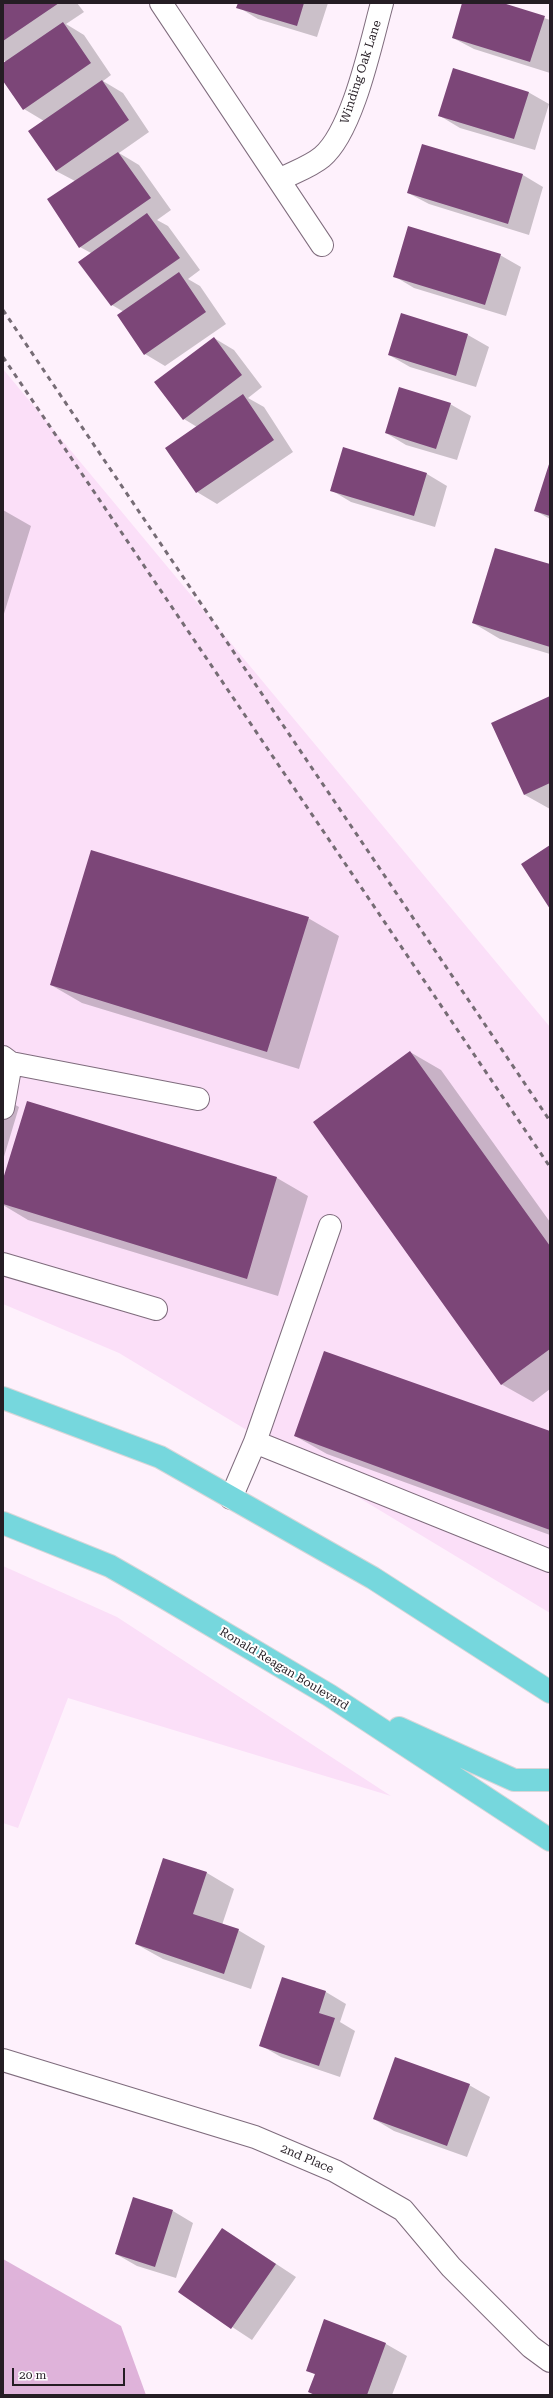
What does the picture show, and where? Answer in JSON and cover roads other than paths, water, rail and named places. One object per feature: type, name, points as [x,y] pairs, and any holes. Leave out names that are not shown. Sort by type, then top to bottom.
[{"type":"main road","points":[[3,1398],[160,1457],[373,1578],[550,1692]]},
{"type":"main road","name":"Ronald Reagan Boulevard","points":[[3,1523],[110,1566],[329,1694],[550,1840]]},
{"type":"main road","points":[[329,1694],[440,1748],[514,1780],[550,1780]]},
{"type":"street","points":[[161,3],[322,246]]},
{"type":"street","name":"Winding Oak Lane","points":[[279,180],[321,157],[335,142],[348,119],[382,3]]},
{"type":"street","points":[[3,1108],[7,1060],[198,1099]]},
{"type":"street","points":[[231,1498],[255,1442],[330,1226]]},
{"type":"street","points":[[3,1264],[156,1309]]},
{"type":"street","points":[[255,1442],[550,1561]]},
{"type":"street","name":"2nd Place","points":[[3,2060],[255,2137],[335,2171],[403,2210],[451,2267],[531,2347],[550,2361]]},
{"type":"railway","points":[[3,310],[550,1121]]},
{"type":"railway","points":[[3,357],[550,1167]]}]
